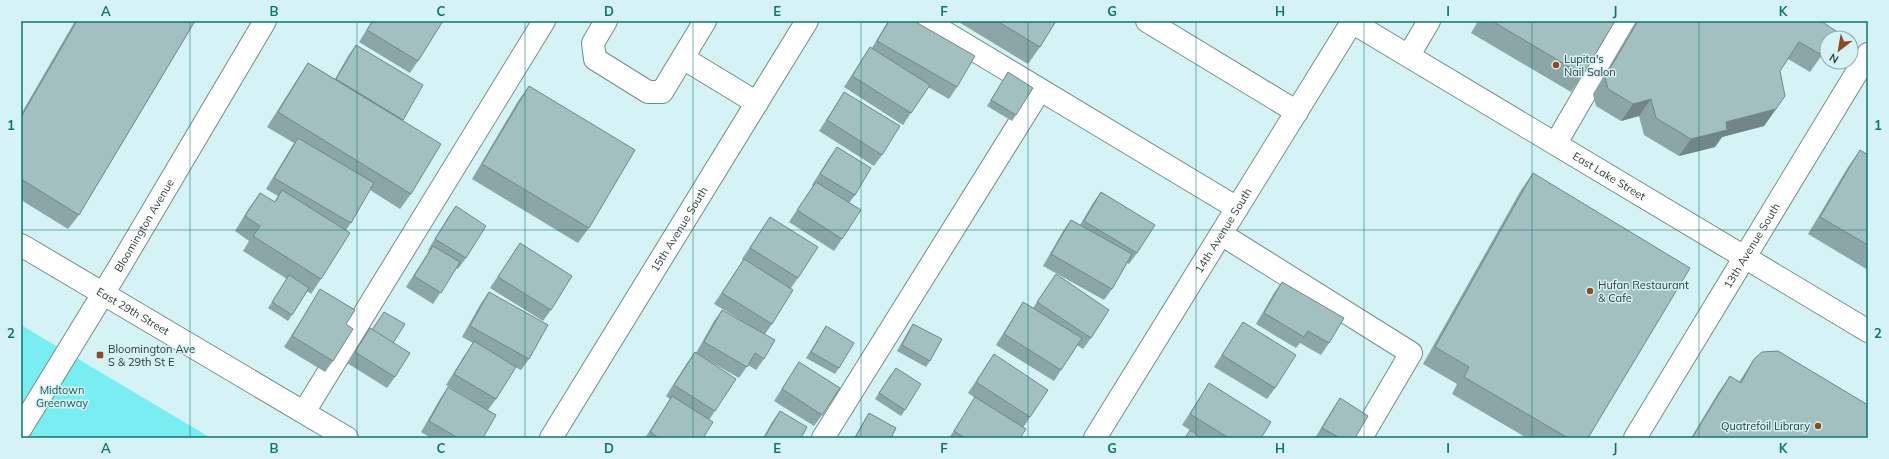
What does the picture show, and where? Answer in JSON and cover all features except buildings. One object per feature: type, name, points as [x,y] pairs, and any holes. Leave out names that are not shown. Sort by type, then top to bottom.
[{"type":"street","name":"Bloomington Avenue","points":[[21,428],[103,294],[265,21]]},
{"type":"street","points":[[304,412],[544,21]]},
{"type":"street","points":[[606,21],[593,43],[595,58],[648,92],[662,92],[704,21]]},
{"type":"street","name":"15th Avenue South","points":[[552,438],[807,21]]},
{"type":"street","points":[[926,21],[1237,208]]},
{"type":"street","points":[[1147,21],[1297,112]]},
{"type":"street","name":"14th Avenue South","points":[[1095,438],[1297,112],[1351,21]]},
{"type":"street","name":"East Lake Street","points":[[1351,21],[1868,331]]},
{"type":"street","points":[[1409,56],[1430,21]]},
{"type":"street","points":[[1556,143],[1627,21]]},
{"type":"street","points":[[683,58],[757,103]]},
{"type":"street","name":"13th Avenue South","points":[[1635,438],[1866,62]]},
{"type":"street","points":[[823,438],[1040,90]]},
{"type":"street","points":[[1221,234],[1411,353],[1361,438]]},
{"type":"street","name":"East 29th Street","points":[[21,245],[348,438]]},
{"type":"green space","name":"Midtown Greenway","points":[[21,325],[211,438],[21,438]]},
{"type":"place","name":"Lupita's Nail Salon","points":[[1556,65]]},
{"type":"place","name":"Hufan Restaurant & Cafe","points":[[1590,291]]},
{"type":"place","name":"Bloomington Ave S & 29th St E","points":[[100,355]]},
{"type":"place","name":"Quatrefoil Library","points":[[1818,426]]}]
